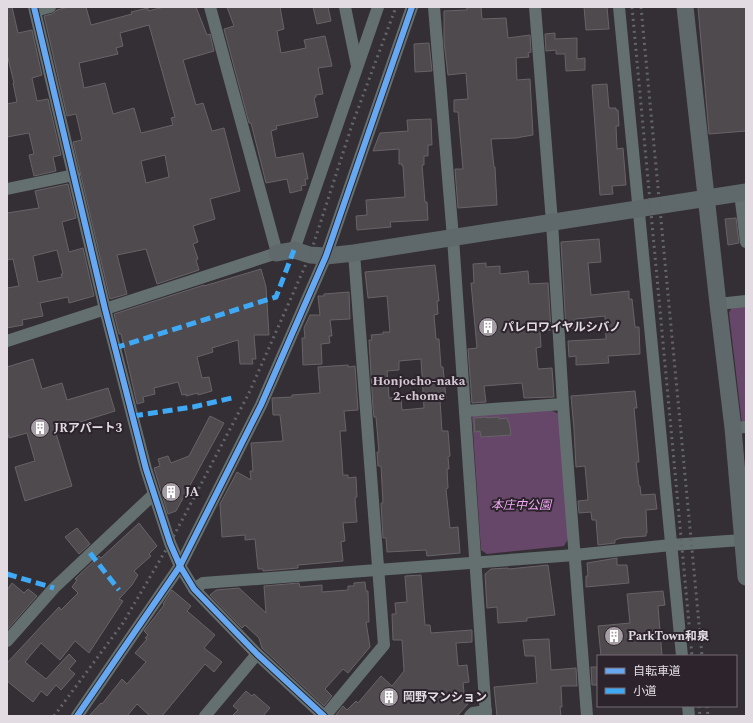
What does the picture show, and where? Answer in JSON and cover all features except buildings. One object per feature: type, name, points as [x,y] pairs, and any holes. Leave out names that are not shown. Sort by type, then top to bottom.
[{"type":"street","points":[[50,7],[35,9],[105,309],[146,469],[170,543],[180,566],[194,590],[257,654],[324,716],[384,645],[354,253]]},
{"type":"street","points":[[210,7],[277,253]]},
{"type":"street","points":[[344,7],[358,68]]},
{"type":"street","points":[[294,250],[378,7]]},
{"type":"street","points":[[77,716],[180,566],[260,405],[326,256],[412,7]]},
{"type":"street","points":[[434,7],[453,238],[486,714],[473,713],[470,716]]},
{"type":"street","points":[[535,7],[552,222],[563,404],[587,716]]},
{"type":"street","points":[[620,7],[682,655]]},
{"type":"street","points":[[686,7],[718,304],[740,428],[746,577]]},
{"type":"street","points":[[7,189],[74,175]]},
{"type":"street","points":[[7,341],[277,253],[294,250],[310,255],[326,256],[354,253],[743,192],[746,242]]},
{"type":"street","points":[[718,304],[746,301]]},
{"type":"street","points":[[465,411],[563,404]]},
{"type":"street","points":[[7,641],[54,588],[154,494]]},
{"type":"street","points":[[194,590],[202,584],[671,545],[743,531]]},
{"type":"street","points":[[205,716],[257,654]]},
{"type":"green space","points":[[746,306],[746,424],[742,424],[729,313],[732,307]]},
{"type":"green space","name":"本庄中公園","points":[[550,410],[559,414],[568,539],[564,546],[487,554],[481,550],[472,416]]},
{"type":"railway","points":[[54,716],[123,623],[170,543],[249,393],[310,255],[352,125],[396,7]]},
{"type":"railway","points":[[632,7],[692,655]]},
{"type":"railway","points":[[641,7],[702,655]]},
{"type":"railway","points":[[699,707],[700,716]]},
{"type":"railway","points":[[707,707],[708,716]]},
{"type":"marked path","points":[[115,348],[276,297],[294,250]]},
{"type":"marked path","points":[[133,416],[193,407],[232,398]]},
{"type":"marked path","points":[[90,553],[119,590]]},
{"type":"marked path","points":[[7,574],[54,588]]},
{"type":"cycle path","points":[[34,7],[105,309],[146,469],[170,543],[180,566],[194,589],[257,654],[324,716]]},
{"type":"cycle path","points":[[77,716],[180,566],[261,405],[326,256],[412,7]]},
{"type":"place","name":"パレロワイヤルシバノ","points":[[488,327]]},
{"type":"place","name":"JRアパート3","points":[[40,428]]},
{"type":"place","name":"JA","points":[[171,492]]},
{"type":"place","name":"ParkTown和泉","points":[[614,636]]},
{"type":"place","name":"岡野マンション","points":[[389,697]]},
{"type":"district","name":"Honjocho-naka 2-chome","points":[[419,388]]}]
